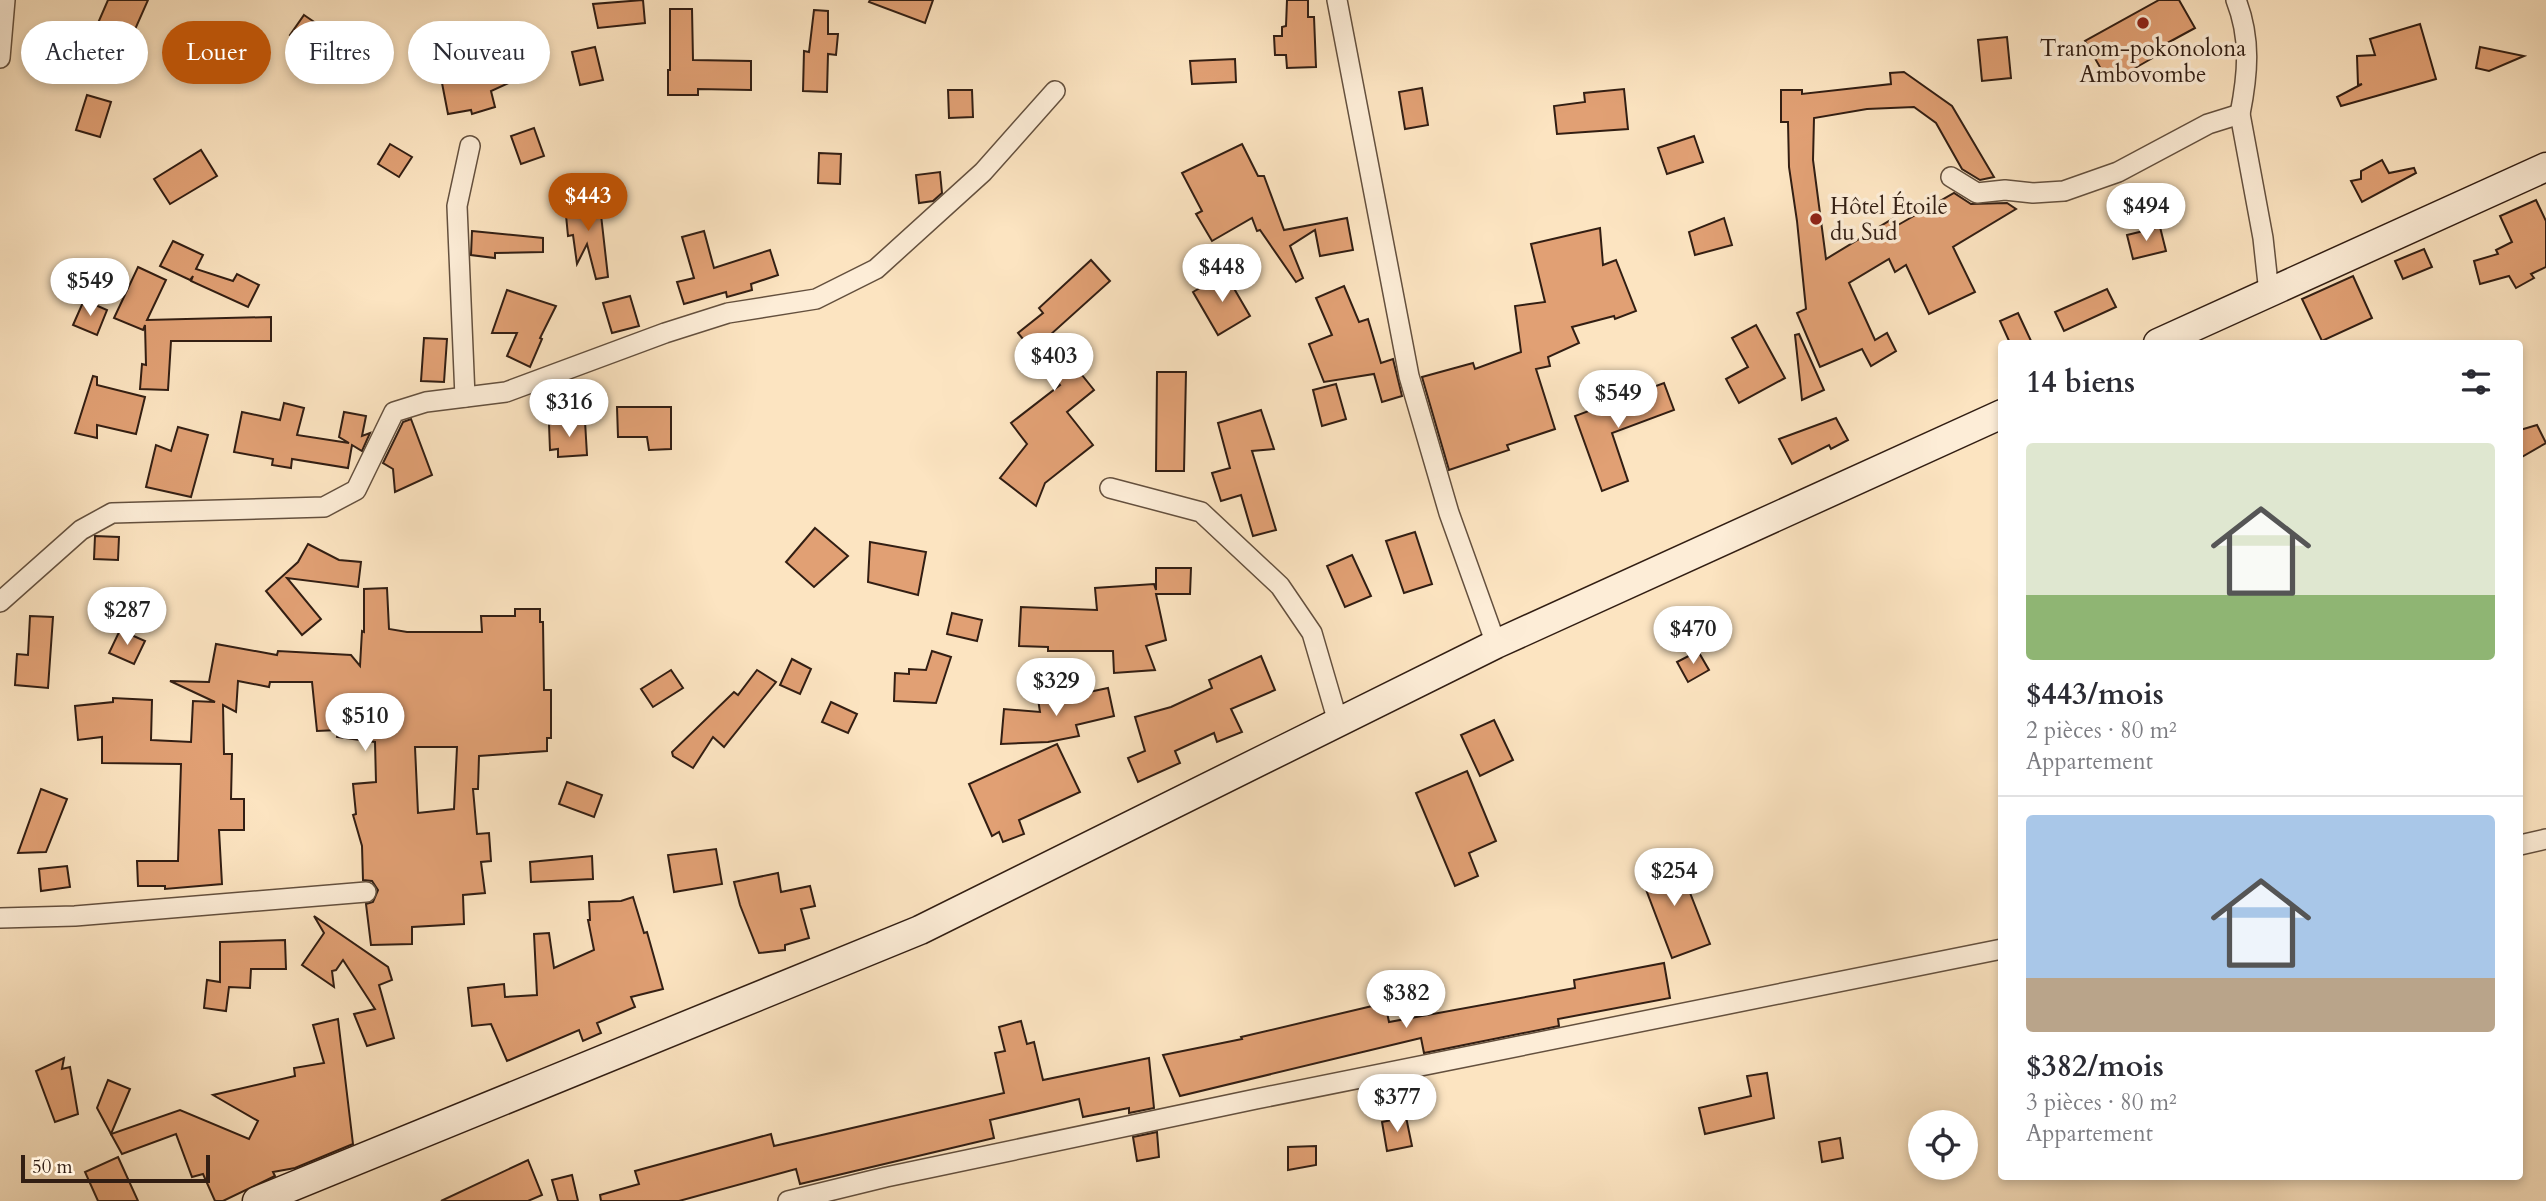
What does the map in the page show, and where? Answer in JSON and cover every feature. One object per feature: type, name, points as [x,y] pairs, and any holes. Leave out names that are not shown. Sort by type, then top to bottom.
[{"type":"main road","points":[[2165,340],[2546,167]]},
{"type":"main road","points":[[257,1201],[920,930],[1496,643],[1998,416]]},
{"type":"street","points":[[0,58],[5,0]]},
{"type":"street","points":[[1337,0],[1409,376],[1449,513],[1496,643]]},
{"type":"street","points":[[2236,0],[2242,16],[2248,51],[2240,114],[2263,238],[2269,293]]},
{"type":"street","points":[[0,602],[81,530],[112,513],[324,507],[356,490],[394,412],[426,402],[506,392],[665,333],[729,313],[816,299],[876,269],[983,172],[1055,91]]},
{"type":"street","points":[[1951,177],[1977,192],[2064,191],[2118,172],[2208,124],[2240,114]]},
{"type":"street","points":[[465,397],[457,206],[470,146]]},
{"type":"street","points":[[1110,488],[1200,512],[1280,586],[1312,633],[1338,722]]},
{"type":"street","points":[[2523,844],[2546,839]]},
{"type":"street","points":[[0,918],[75,916],[366,892]]},
{"type":"street","points":[[788,1201],[886,1177],[1242,1102],[1998,950]]},
{"type":"building","points":[[108,0],[148,0],[139,21],[99,21]]},
{"type":"building","points":[[643,0],[645,23],[598,28],[593,4]]},
{"type":"building","points":[[933,0],[925,23],[869,2]]},
{"type":"building","points":[[1287,0],[1308,0],[1308,17],[1314,17],[1316,67],[1287,68],[1286,55],[1275,55],[1274,36],[1282,36],[1282,27],[1286,26]]},
{"type":"building","points":[[2159,0],[2179,0],[2195,28],[2160,47],[2163,52],[2109,83],[2085,41]]},
{"type":"building","points":[[670,9],[692,9],[693,60],[751,61],[751,90],[698,89],[698,95],[668,95]]},
{"type":"building","points":[[814,10],[828,11],[828,34],[838,34],[836,55],[828,54],[827,92],[803,91],[804,51],[809,52]]},
{"type":"building","points":[[304,15],[313,21],[300,21]]},
{"type":"building","points":[[2420,24],[2436,79],[2341,106],[2337,97],[2362,84],[2358,85],[2357,56],[2375,55],[2370,39]]},
{"type":"building","points":[[2007,37],[2011,78],[1982,81],[1978,40]]},
{"type":"building","points":[[595,47],[603,80],[580,85],[572,52]]},
{"type":"building","points":[[2480,47],[2524,56],[2489,71],[2476,68]]},
{"type":"building","points":[[1235,59],[1236,82],[1192,84],[1190,61]]},
{"type":"building","points":[[1904,72],[1952,106],[1994,177],[1980,180],[1962,169],[1936,123],[1914,107],[1867,109],[1814,118],[1813,160],[1826,259],[1894,218],[1898,225],[1954,193],[1971,204],[2007,203],[2016,209],[1953,247],[1975,292],[1929,314],[1906,265],[1895,272],[1889,259],[1849,283],[1875,340],[1887,333],[1896,351],[1871,366],[1862,349],[1820,367],[1797,313],[1806,309],[1789,167],[1788,122],[1781,122],[1781,90],[1802,90],[1802,94],[1891,84],[1890,73]]},
{"type":"building","points":[[442,84],[507,84],[491,91],[495,107],[472,114],[471,110],[448,114]]},
{"type":"building","points":[[1422,88],[1428,125],[1405,129],[1399,92]]},
{"type":"building","points":[[1624,89],[1628,129],[1557,134],[1554,106],[1585,102],[1584,93]]},
{"type":"building","points":[[948,90],[972,90],[973,117],[949,118]]},
{"type":"building","points":[[87,95],[111,102],[100,137],[76,130]]},
{"type":"building","points":[[534,128],[544,156],[521,164],[511,136]]},
{"type":"building","points":[[1694,136],[1703,162],[1667,174],[1658,148]]},
{"type":"building","points":[[390,144],[412,157],[399,177],[378,164]]},
{"type":"building","points":[[1242,144],[1258,176],[1264,176],[1284,230],[1347,218],[1353,250],[1320,256],[1315,230],[1290,246],[1303,278],[1296,282],[1260,230],[1257,231],[1252,218],[1212,241],[1196,214],[1202,211],[1182,173]]},
{"type":"building","points":[[201,150],[217,176],[170,204],[154,179]]},
{"type":"building","points":[[819,153],[841,154],[840,184],[818,183]]},
{"type":"building","points":[[2382,160],[2389,173],[2414,168],[2416,173],[2362,202],[2351,181],[2361,179],[2361,171]]},
{"type":"building","points":[[940,172],[942,193],[933,201],[919,203],[916,175]]},
{"type":"building","points":[[599,197],[608,277],[596,279],[587,244],[577,264],[573,235],[568,236],[566,215],[571,215],[570,200]]},
{"type":"building","points":[[2536,200],[2546,221],[2546,267],[2531,274],[2534,278],[2516,288],[2509,276],[2480,284],[2474,261],[2498,254],[2496,250],[2512,242],[2500,216]]},
{"type":"building","points":[[1724,218],[1732,245],[1695,255],[1689,232]]},
{"type":"building","points":[[2160,227],[2166,251],[2133,259],[2127,235]]},
{"type":"building","points":[[1600,228],[1603,265],[1616,260],[1636,311],[1615,319],[1614,316],[1572,327],[1579,343],[1548,357],[1550,366],[1536,369],[1555,429],[1507,445],[1509,450],[1449,470],[1422,377],[1473,363],[1475,369],[1521,352],[1515,306],[1545,302],[1531,244]]},
{"type":"building","points":[[472,231],[543,238],[543,252],[495,253],[495,258],[471,255]]},
{"type":"building","points":[[704,231],[714,268],[770,250],[778,275],[751,284],[752,290],[727,297],[726,292],[684,304],[677,282],[694,278],[682,237]]},
{"type":"building","points":[[173,241],[203,255],[196,269],[233,281],[237,274],[259,285],[248,307],[191,281],[193,276],[190,280],[160,266]]},
{"type":"building","points":[[2424,249],[2432,267],[2403,279],[2395,261]]},
{"type":"building","points":[[1091,260],[1110,281],[1050,335],[1094,390],[1067,412],[1093,445],[1045,483],[1036,506],[1000,478],[1027,444],[1011,423],[1060,385],[1018,333],[1043,313],[1039,308]]},
{"type":"building","points":[[138,267],[166,280],[147,320],[271,317],[271,341],[171,341],[168,390],[140,389],[142,364],[146,365],[145,325],[143,330],[114,318]]},
{"type":"building","points":[[1225,273],[1250,316],[1218,335],[1193,292]]},
{"type":"building","points":[[2353,276],[2372,318],[2322,340],[2302,299]]},
{"type":"building","points":[[1344,286],[1359,322],[1368,319],[1381,363],[1393,359],[1402,396],[1382,402],[1374,374],[1324,382],[1309,344],[1332,335],[1316,298]]},
{"type":"building","points":[[2107,289],[2116,307],[2064,331],[2055,312]]},
{"type":"building","points":[[507,290],[556,306],[540,338],[542,339],[530,367],[507,356],[517,333],[492,333]]},
{"type":"building","points":[[630,296],[639,326],[612,333],[603,303]]},
{"type":"building","points":[[84,300],[107,310],[97,335],[73,325]]},
{"type":"building","points":[[2018,313],[2031,340],[2009,340],[2000,321]]},
{"type":"building","points":[[1756,325],[1785,378],[1739,403],[1726,379],[1748,367],[1732,338]]},
{"type":"building","points":[[1799,334],[1824,390],[1802,400],[1795,335]]},
{"type":"building","points":[[424,338],[447,339],[444,382],[421,381]]},
{"type":"building","points":[[1157,372],[1186,372],[1184,471],[1156,471]]},
{"type":"building","points":[[93,376],[97,377],[97,385],[145,397],[136,434],[97,425],[97,438],[75,433]]},
{"type":"building","points":[[1664,383],[1674,410],[1612,433],[1628,481],[1602,491],[1575,416]]},
{"type":"building","points":[[1336,384],[1346,419],[1322,426],[1313,390]]},
{"type":"building","points":[[284,403],[304,408],[297,435],[349,443],[339,437],[344,412],[366,416],[362,436],[370,433],[362,451],[352,445],[348,468],[292,459],[291,468],[272,465],[273,459],[234,452],[242,412],[280,420]]},
{"type":"building","points":[[617,407],[671,407],[671,449],[649,450],[647,437],[618,437]]},
{"type":"building","points":[[1261,410],[1274,449],[1252,451],[1276,530],[1253,536],[1241,495],[1221,501],[1212,473],[1230,468],[1218,423]]},
{"type":"building","points":[[1836,418],[1848,440],[1831,449],[1829,445],[1792,464],[1779,439]]},
{"type":"building","points":[[411,419],[432,475],[395,492],[393,469],[383,463],[403,422]]},
{"type":"building","points":[[585,421],[587,455],[558,457],[558,449],[550,450],[549,424]]},
{"type":"building","points":[[2537,425],[2546,443],[2523,456],[2523,429]]},
{"type":"building","points":[[178,427],[208,435],[191,497],[146,487],[156,445],[171,451]]},
{"type":"building","points":[[815,528],[848,556],[814,587],[786,562]]},
{"type":"building","points":[[1415,532],[1432,584],[1404,593],[1386,541]]},
{"type":"building","points":[[95,536],[119,537],[118,560],[94,559]]},
{"type":"building","points":[[870,542],[926,552],[918,595],[868,582]]},
{"type":"building","points":[[308,544],[339,560],[361,562],[358,587],[287,578],[321,619],[302,635],[266,591],[298,562]]},
{"type":"building","points":[[1352,555],[1371,596],[1345,607],[1327,566]]},
{"type":"building","points":[[1156,568],[1191,568],[1190,594],[1156,594],[1166,640],[1146,646],[1155,670],[1114,673],[1113,651],[1048,651],[1048,647],[1019,646],[1021,607],[1097,610],[1095,588],[1154,584],[1156,590]]},
{"type":"building","points":[[387,588],[389,629],[407,632],[482,632],[481,616],[515,616],[515,609],[540,609],[540,622],[543,622],[544,690],[551,690],[551,738],[547,738],[547,751],[479,756],[478,789],[473,789],[477,834],[489,833],[491,861],[481,862],[485,893],[463,895],[464,924],[412,927],[412,944],[371,945],[366,904],[373,902],[378,890],[372,881],[363,880],[362,846],[353,815],[356,814],[353,784],[376,782],[375,742],[337,737],[338,730],[317,731],[312,682],[270,682],[269,687],[238,681],[236,712],[223,705],[224,754],[232,754],[231,799],[244,799],[244,830],[219,830],[222,884],[165,889],[165,886],[138,886],[137,861],[178,861],[181,764],[102,763],[102,737],[78,740],[75,706],[113,702],[113,698],[152,700],[151,740],[191,742],[193,701],[215,702],[170,681],[209,682],[216,644],[277,655],[278,651],[351,655],[360,666],[362,631],[364,632],[364,589]],"holes":[[[415,747],[457,747],[454,809],[418,813]]]},
{"type":"building","points":[[952,613],[982,620],[977,641],[947,634]]},
{"type":"building","points":[[30,616],[53,617],[48,688],[15,685],[17,654],[28,655]]},
{"type":"building","points":[[120,630],[145,641],[134,664],[109,653]]},
{"type":"building","points":[[932,651],[951,657],[936,703],[894,701],[895,673],[909,674],[909,669],[926,670]]},
{"type":"building","points":[[1698,651],[1709,670],[1688,682],[1677,662]]},
{"type":"building","points":[[1261,656],[1275,690],[1231,709],[1242,732],[1217,742],[1214,733],[1175,751],[1180,763],[1138,782],[1128,758],[1145,751],[1135,717],[1171,707],[1212,688],[1209,680]]},
{"type":"building","points":[[792,659],[811,669],[800,694],[780,685]]},
{"type":"building","points":[[671,670],[683,688],[653,707],[641,689]]},
{"type":"building","points":[[757,670],[776,682],[724,747],[713,737],[693,768],[673,756],[672,752],[734,692],[738,695]]},
{"type":"building","points":[[1108,688],[1114,716],[1076,725],[1079,736],[1048,742],[1001,744],[1004,709],[1040,712],[1038,699]]},
{"type":"building","points":[[831,702],[857,714],[848,733],[822,722]]},
{"type":"building","points":[[1494,720],[1513,760],[1480,776],[1461,735]]},
{"type":"building","points":[[1057,744],[1080,792],[1019,820],[1024,834],[1003,842],[999,832],[992,836],[969,784]]},
{"type":"building","points":[[1467,771],[1496,841],[1469,853],[1478,876],[1455,886],[1416,793]]},
{"type":"building","points":[[567,782],[602,795],[594,817],[559,804]]},
{"type":"building","points":[[41,789],[67,799],[46,852],[18,853]]},
{"type":"building","points":[[716,849],[722,884],[674,892],[668,855]]},
{"type":"building","points":[[592,856],[593,879],[531,882],[530,862]]},
{"type":"building","points":[[1676,857],[1710,944],[1672,958],[1639,871]]},
{"type":"building","points":[[67,866],[70,887],[41,891],[39,869]]},
{"type":"building","points":[[778,873],[781,892],[810,886],[815,906],[801,909],[809,938],[785,945],[785,950],[759,953],[734,882]]},
{"type":"building","points":[[633,897],[644,933],[647,932],[663,989],[631,997],[635,1007],[597,1023],[601,1033],[583,1041],[579,1030],[507,1061],[491,1024],[472,1026],[468,988],[504,984],[505,997],[537,995],[534,934],[549,933],[554,968],[594,950],[588,920],[589,902],[621,901]]},
{"type":"building","points":[[314,916],[388,967],[392,980],[379,985],[394,1038],[367,1046],[354,1014],[375,1009],[343,960],[336,970],[332,971],[334,987],[302,965],[324,933]]},
{"type":"building","points":[[285,940],[286,969],[251,969],[250,988],[229,987],[226,1011],[204,1008],[207,980],[220,982],[220,942]]},
{"type":"building","points":[[1664,963],[1670,998],[1558,1019],[1559,1026],[1424,1053],[1421,1038],[1180,1096],[1163,1055],[1242,1039],[1241,1037],[1385,1003],[1389,1022],[1575,988],[1574,980]]},
{"type":"building","points":[[338,1019],[353,1144],[295,1168],[273,1172],[275,1176],[223,1201],[215,1201],[203,1174],[192,1177],[176,1134],[122,1154],[111,1134],[180,1110],[249,1139],[258,1121],[213,1095],[295,1076],[294,1068],[324,1063],[313,1025]]},
{"type":"building","points":[[1021,1021],[1027,1044],[1034,1042],[1043,1080],[1149,1058],[1154,1108],[1129,1113],[1129,1108],[1083,1117],[1079,1099],[990,1120],[994,1138],[800,1184],[796,1169],[679,1201],[601,1201],[600,1195],[639,1184],[635,1171],[771,1134],[774,1146],[1004,1093],[995,1053],[1005,1051],[999,1027]]},
{"type":"building","points":[[64,1058],[62,1069],[70,1067],[78,1114],[55,1122],[36,1071]]},
{"type":"building","points":[[1767,1073],[1774,1118],[1705,1134],[1699,1108],[1751,1096],[1747,1076]]},
{"type":"building","points":[[108,1080],[130,1089],[111,1134],[97,1108]]},
{"type":"building","points":[[1406,1117],[1412,1146],[1387,1151],[1382,1122]]},
{"type":"building","points":[[1157,1132],[1159,1157],[1137,1161],[1133,1137]]},
{"type":"building","points":[[1840,1138],[1843,1158],[1822,1162],[1819,1142]]},
{"type":"building","points":[[1316,1146],[1316,1165],[1288,1170],[1288,1147]]},
{"type":"building","points":[[118,1157],[138,1201],[98,1201],[85,1172]]},
{"type":"building","points":[[528,1160],[542,1195],[528,1201],[441,1201]]},
{"type":"building","points":[[572,1175],[578,1201],[558,1201],[552,1180]]},
{"type":"place","name":"Tranom-pokonolona Ambovombe","points":[[2143,23]]},
{"type":"place","name":"Hôtel Étoile du Sud","points":[[1816,219]]}]
